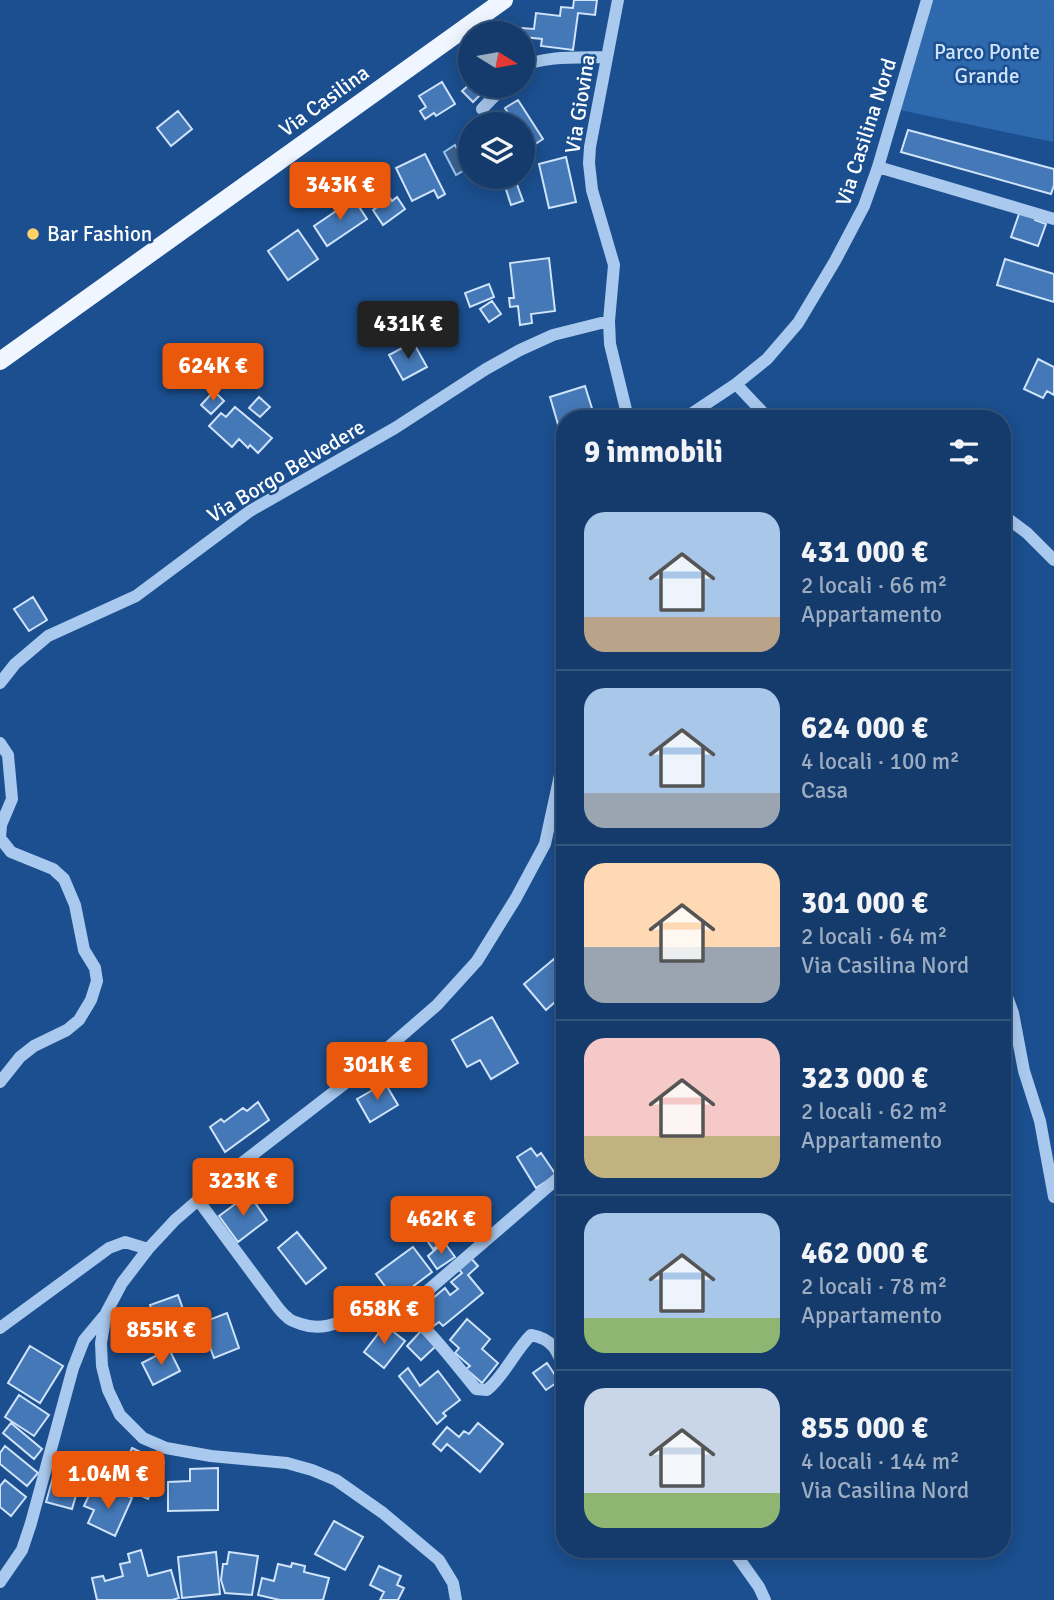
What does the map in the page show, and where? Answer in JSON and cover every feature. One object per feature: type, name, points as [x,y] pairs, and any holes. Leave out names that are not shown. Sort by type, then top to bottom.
[{"type":"main road","name":"Via Casilina","points":[[0,361],[504,0]]},
{"type":"street","name":"Via Giovina","points":[[618,0],[589,163],[592,190],[614,265],[609,321],[611,351],[626,410]]},
{"type":"street","name":"Via Casilina Nord","points":[[696,410],[736,384],[767,359],[798,323],[835,261],[864,206],[878,167],[928,0]]},
{"type":"street","points":[[536,61],[607,57]]},
{"type":"street","points":[[482,109],[493,98]]},
{"type":"street","points":[[878,167],[1054,219]]},
{"type":"street","name":"Via Borgo Belvedere","points":[[0,683],[15,664],[48,636],[136,596],[250,511],[394,428],[486,369],[553,335],[609,321]]},
{"type":"street","points":[[736,384],[760,410]]},
{"type":"street","points":[[1011,521],[1054,560]]},
{"type":"street","points":[[0,743],[8,755],[12,799],[1,825],[0,838],[11,852],[53,869],[64,879],[75,905],[84,950],[94,968],[97,981],[91,1000],[79,1020],[67,1030],[34,1046],[20,1057],[0,1082]]},
{"type":"street","points":[[0,1582],[22,1550],[72,1368],[85,1340],[106,1313],[122,1283],[175,1220],[234,1169],[361,1071],[437,1005],[477,961],[545,844],[556,793]]},
{"type":"street","points":[[1011,1008],[1024,1071],[1040,1121],[1054,1197]]},
{"type":"street","points":[[404,1311],[556,1180]]},
{"type":"street","points":[[198,1200],[288,1319],[306,1326],[319,1327],[336,1325],[374,1309],[389,1307],[404,1311],[421,1324],[476,1389],[487,1390],[496,1382],[531,1335],[551,1342],[556,1351]]},
{"type":"street","points":[[0,1328],[109,1248],[125,1242],[148,1249]]},
{"type":"street","points":[[106,1313],[101,1343],[102,1366],[108,1390],[120,1415],[144,1438],[166,1448],[211,1456],[287,1463],[336,1480],[383,1513],[439,1560],[453,1583],[456,1600]]},
{"type":"street","points":[[738,1558],[765,1600]]},
{"type":"green space","name":"Parco Ponte Grande","points":[[927,0],[1054,0],[1053,142],[895,109]]},
{"type":"shaded area","points":[[455,145],[458,150],[456,175],[444,152]]},
{"type":"building","points":[[574,0],[597,0],[595,15],[578,13],[573,50],[541,46],[542,39],[536,38],[536,13],[560,16],[561,7],[573,8]]},
{"type":"building","points":[[442,82],[455,104],[436,116],[434,113],[425,119],[420,111],[426,107],[419,96]]},
{"type":"building","points":[[518,100],[526,112],[507,112],[505,108]]},
{"type":"building","points":[[178,111],[192,129],[171,146],[157,128]]},
{"type":"building","points":[[535,127],[543,139],[535,144]]},
{"type":"building","points":[[908,130],[1054,169],[1051,194],[901,152]]},
{"type":"building","points":[[425,154],[445,194],[438,198],[434,190],[412,201],[396,168]]},
{"type":"building","points":[[566,157],[576,202],[549,208],[539,164]]},
{"type":"building","points":[[382,187],[392,201],[397,197],[405,209],[383,225],[373,210],[382,204],[374,193]]},
{"type":"building","points":[[506,189],[519,189],[523,201],[511,205]]},
{"type":"building","points":[[354,199],[367,219],[327,246],[314,226]]},
{"type":"building","points":[[1020,211],[1046,224],[1038,246],[1011,237]]},
{"type":"building","points":[[298,230],[318,259],[288,280],[268,251]]},
{"type":"building","points":[[549,258],[555,311],[531,314],[532,323],[520,325],[518,306],[510,307],[509,298],[514,298],[510,263]]},
{"type":"building","points":[[1005,259],[1054,274],[1054,302],[997,285]]},
{"type":"building","points":[[489,284],[494,297],[470,307],[465,293]]},
{"type":"building","points":[[492,301],[501,314],[489,322],[480,309]]},
{"type":"building","points":[[413,342],[427,367],[403,380],[389,355]]},
{"type":"building","points":[[1038,359],[1054,367],[1054,395],[1047,391],[1043,398],[1024,389]]},
{"type":"building","points":[[236,369],[237,383],[224,383],[224,370]]},
{"type":"building","points":[[585,386],[592,410],[556,410],[556,418],[550,397]]},
{"type":"building","points":[[214,391],[224,401],[211,414],[201,405]]},
{"type":"building","points":[[259,397],[270,407],[260,417],[249,408]]},
{"type":"building","points":[[235,407],[272,438],[258,453],[239,439],[232,447],[209,426],[221,413],[226,417]]},
{"type":"building","points":[[33,597],[47,620],[29,631],[14,609]]},
{"type":"building","points":[[554,959],[556,961],[556,1001],[546,1010],[524,984]]},
{"type":"building","points":[[492,1017],[518,1063],[491,1079],[480,1060],[467,1067],[452,1040]]},
{"type":"building","points":[[385,1083],[398,1105],[370,1122],[357,1099]]},
{"type":"building","points":[[258,1102],[269,1120],[225,1152],[210,1127],[221,1119],[224,1122],[243,1108],[247,1111]]},
{"type":"building","points":[[531,1148],[537,1156],[541,1153],[556,1175],[536,1188],[517,1157]]},
{"type":"building","points":[[249,1194],[267,1220],[238,1242],[219,1216]]},
{"type":"building","points":[[436,1222],[448,1238],[433,1249],[421,1232]]},
{"type":"building","points":[[297,1232],[326,1268],[306,1284],[278,1248]]},
{"type":"building","points":[[444,1242],[455,1257],[437,1269],[428,1256]]},
{"type":"building","points":[[413,1247],[432,1272],[395,1300],[376,1274]]},
{"type":"building","points":[[470,1257],[478,1266],[468,1275],[483,1293],[443,1326],[439,1322],[431,1328],[424,1320],[428,1318],[420,1309],[445,1288],[450,1295],[458,1289],[451,1282],[462,1273],[457,1267]]},
{"type":"building","points":[[178,1295],[183,1309],[155,1320],[150,1305]]},
{"type":"building","points":[[227,1313],[239,1348],[214,1358],[201,1323]]},
{"type":"building","points":[[467,1319],[490,1339],[482,1349],[498,1363],[482,1383],[466,1369],[470,1366],[455,1353],[459,1348],[450,1340]]},
{"type":"building","points":[[385,1325],[405,1341],[384,1368],[364,1352]]},
{"type":"building","points":[[421,1331],[436,1346],[421,1360],[407,1346]]},
{"type":"building","points":[[30,1346],[63,1366],[40,1403],[8,1383]]},
{"type":"building","points":[[169,1349],[180,1371],[153,1385],[142,1363]]},
{"type":"building","points":[[547,1363],[556,1376],[556,1383],[546,1390],[533,1373]]},
{"type":"building","points":[[408,1368],[420,1386],[438,1371],[460,1400],[443,1413],[446,1416],[437,1424],[399,1376]]},
{"type":"building","points":[[19,1395],[49,1415],[34,1436],[5,1417]]},
{"type":"building","points":[[11,1423],[42,1449],[34,1459],[3,1433]]},
{"type":"building","points":[[478,1423],[503,1444],[480,1472],[447,1444],[441,1451],[433,1444],[447,1427],[459,1437],[464,1431],[469,1434]]},
{"type":"building","points":[[5,1446],[38,1473],[27,1486],[0,1464],[0,1453]]},
{"type":"building","points":[[132,1448],[164,1463],[148,1499],[115,1484]]},
{"type":"building","points":[[60,1453],[86,1461],[72,1509],[46,1502]]},
{"type":"building","points":[[218,1468],[218,1510],[168,1511],[168,1482],[190,1481],[190,1469]]},
{"type":"building","points":[[5,1480],[26,1497],[11,1516],[0,1507],[0,1486]]},
{"type":"building","points":[[112,1489],[132,1498],[115,1536],[88,1523],[94,1510],[84,1506],[91,1491],[107,1499]]},
{"type":"building","points":[[334,1521],[363,1537],[345,1570],[315,1554]]},
{"type":"building","points":[[141,1550],[148,1576],[171,1570],[179,1598],[97,1600],[92,1578],[103,1576],[105,1581],[123,1576],[120,1564],[130,1562],[128,1554]]},
{"type":"building","points":[[216,1552],[220,1594],[182,1598],[178,1557]]},
{"type":"building","points":[[229,1552],[258,1556],[252,1595],[225,1593],[221,1580],[223,1564],[227,1564]]},
{"type":"building","points":[[292,1563],[305,1566],[304,1572],[329,1578],[323,1600],[280,1600],[258,1595],[262,1578],[274,1581],[278,1564],[291,1567]]},
{"type":"building","points":[[379,1566],[401,1576],[397,1585],[404,1588],[398,1600],[380,1600],[384,1592],[370,1585]]},
{"type":"place","name":"Bar Fashion","points":[[33,234]]}]
